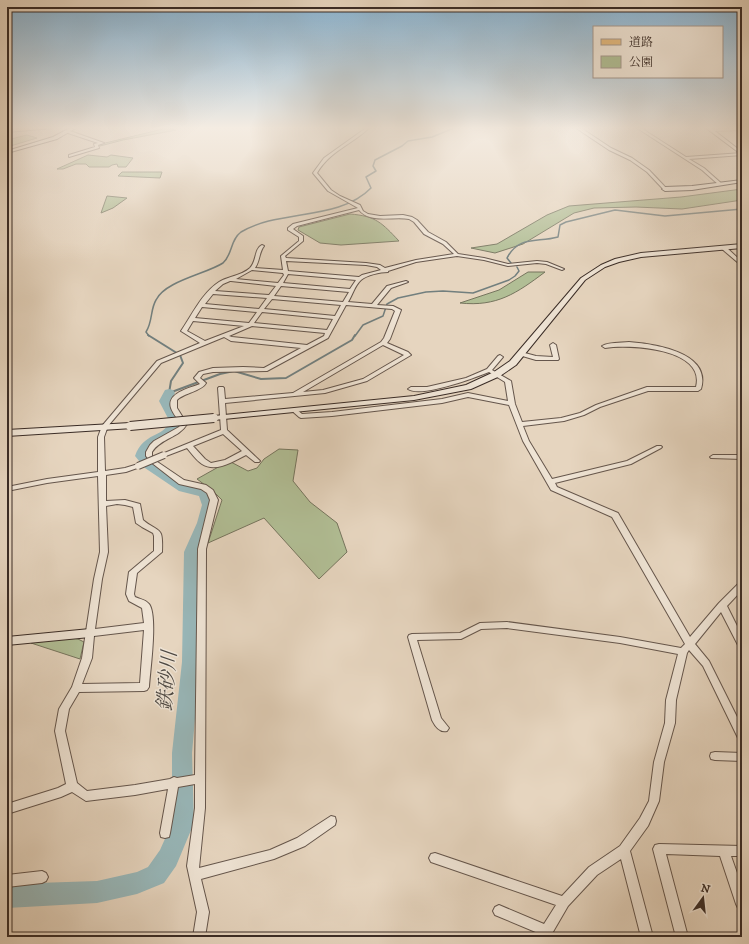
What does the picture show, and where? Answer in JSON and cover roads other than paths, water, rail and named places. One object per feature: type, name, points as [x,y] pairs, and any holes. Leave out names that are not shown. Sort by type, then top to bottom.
[{"type":"street","points":[[316,172],[328,191],[336,197],[359,206],[363,212],[381,218],[401,216],[413,218],[427,234],[443,242],[456,255]]},
{"type":"street","points":[[649,172],[665,189],[692,188],[742,182]]},
{"type":"street","points":[[706,172],[720,184]]},
{"type":"street","points":[[200,779],[86,796],[72,786],[60,731],[64,709],[76,688],[86,658],[98,579],[104,552],[101,437],[104,428],[156,366],[167,359],[250,324],[280,284],[287,272],[283,256],[302,239],[290,229],[295,226],[359,208]]},
{"type":"street","points":[[252,269],[259,258],[259,249],[262,246]]},
{"type":"street","points":[[7,433],[130,426],[437,395],[468,387],[497,374],[513,363],[583,279],[596,268],[628,257],[641,255],[742,246]]},
{"type":"street","points":[[724,248],[742,265]]},
{"type":"street","points":[[205,344],[184,331],[202,305],[221,283],[252,269],[360,279],[416,262],[456,255],[484,259],[508,265],[537,262],[547,263],[562,269]]},
{"type":"street","points":[[284,259],[358,263],[378,266],[386,271]]},
{"type":"street","points":[[199,937],[203,912],[193,866],[200,808],[202,549],[214,500],[210,492],[203,487],[182,482],[154,462],[149,456],[149,452],[157,441],[176,432],[183,426],[184,424],[173,405],[175,398],[202,385],[198,376],[201,373],[213,370],[243,368],[265,370],[326,337],[351,291],[360,279]]},
{"type":"street","points":[[229,280],[351,291]]},
{"type":"street","points":[[375,307],[389,287],[406,282]]},
{"type":"street","points":[[213,292],[393,308],[398,311],[387,339],[383,343],[295,394]]},
{"type":"street","points":[[202,305],[336,318]]},
{"type":"street","points":[[192,319],[328,332]]},
{"type":"street","points":[[224,335],[231,339],[307,348]]},
{"type":"street","points":[[223,400],[323,392],[365,380],[408,355],[383,343]]},
{"type":"street","points":[[520,424],[562,420],[582,414],[598,406],[647,389],[698,389],[700,378],[694,365],[678,353],[646,346],[612,344],[605,346]]},
{"type":"street","points":[[521,354],[536,358],[556,359],[553,345]]},
{"type":"street","points":[[411,389],[427,389],[468,379],[489,370],[500,357]]},
{"type":"street","points":[[489,370],[508,381],[512,404],[526,441],[554,488],[615,515],[686,649],[706,664],[742,737]]},
{"type":"street","points":[[221,388],[224,432],[257,461]]},
{"type":"street","points":[[294,410],[301,416],[332,414],[442,401],[468,395],[512,404]]},
{"type":"street","points":[[7,489],[47,481],[126,470],[224,432]]},
{"type":"street","points":[[189,446],[206,464],[216,466],[246,452]]},
{"type":"street","points":[[550,482],[629,462],[660,447]]},
{"type":"street","points":[[713,457],[742,457]]},
{"type":"street","points":[[76,688],[144,687],[149,610],[146,606],[132,599],[130,594],[133,572],[158,552],[159,535],[158,532],[143,524],[139,520],[137,506],[130,502],[122,501],[103,504]]},
{"type":"street","points":[[499,911],[545,934],[564,902],[593,871],[624,850],[644,822],[654,801],[659,762],[670,723],[671,700],[686,649],[722,605],[742,585]]},
{"type":"street","points":[[722,605],[742,645]]},
{"type":"street","points":[[444,728],[437,720],[412,637],[462,636],[480,626],[507,625],[686,649]]},
{"type":"street","points":[[7,641],[149,626]]},
{"type":"street","points":[[715,756],[742,757]]},
{"type":"street","points":[[165,833],[174,782]]},
{"type":"street","points":[[7,809],[61,792],[72,786]]},
{"type":"street","points":[[195,875],[270,855],[301,842],[331,821]]},
{"type":"street","points":[[682,937],[659,849],[742,851]]},
{"type":"street","points":[[624,850],[647,937]]},
{"type":"street","points":[[724,851],[742,904]]},
{"type":"street","points":[[436,858],[564,902]]},
{"type":"street","points":[[7,881],[42,877]]},
{"type":"waterway","points":[[148,335],[146,332],[150,324],[154,304],[161,293],[186,278],[223,263],[237,235],[241,232],[256,225],[273,220],[343,206],[358,198],[371,188],[366,177],[374,172]]},
{"type":"waterway","points":[[511,263],[507,258],[517,246],[529,241],[558,237],[560,225],[566,222],[615,210],[665,216],[742,209]]},
{"type":"waterway","points":[[355,336],[363,325],[383,316],[387,304],[398,298],[426,292],[443,291],[473,293],[509,280],[519,271],[517,267]]},
{"type":"waterway","points":[[148,335],[180,355],[183,363],[171,381],[169,393],[220,374],[234,371],[261,379],[286,378],[352,340],[355,335]]},
{"type":"waterway","name":"鉄砂川","points":[[7,896],[97,892],[137,883],[156,875],[168,858],[183,823],[182,753],[191,662],[192,552],[205,523],[209,505],[207,496],[204,493],[184,488],[150,465],[142,456],[144,449],[148,444],[169,431],[176,422],[165,401],[169,393]]}]
